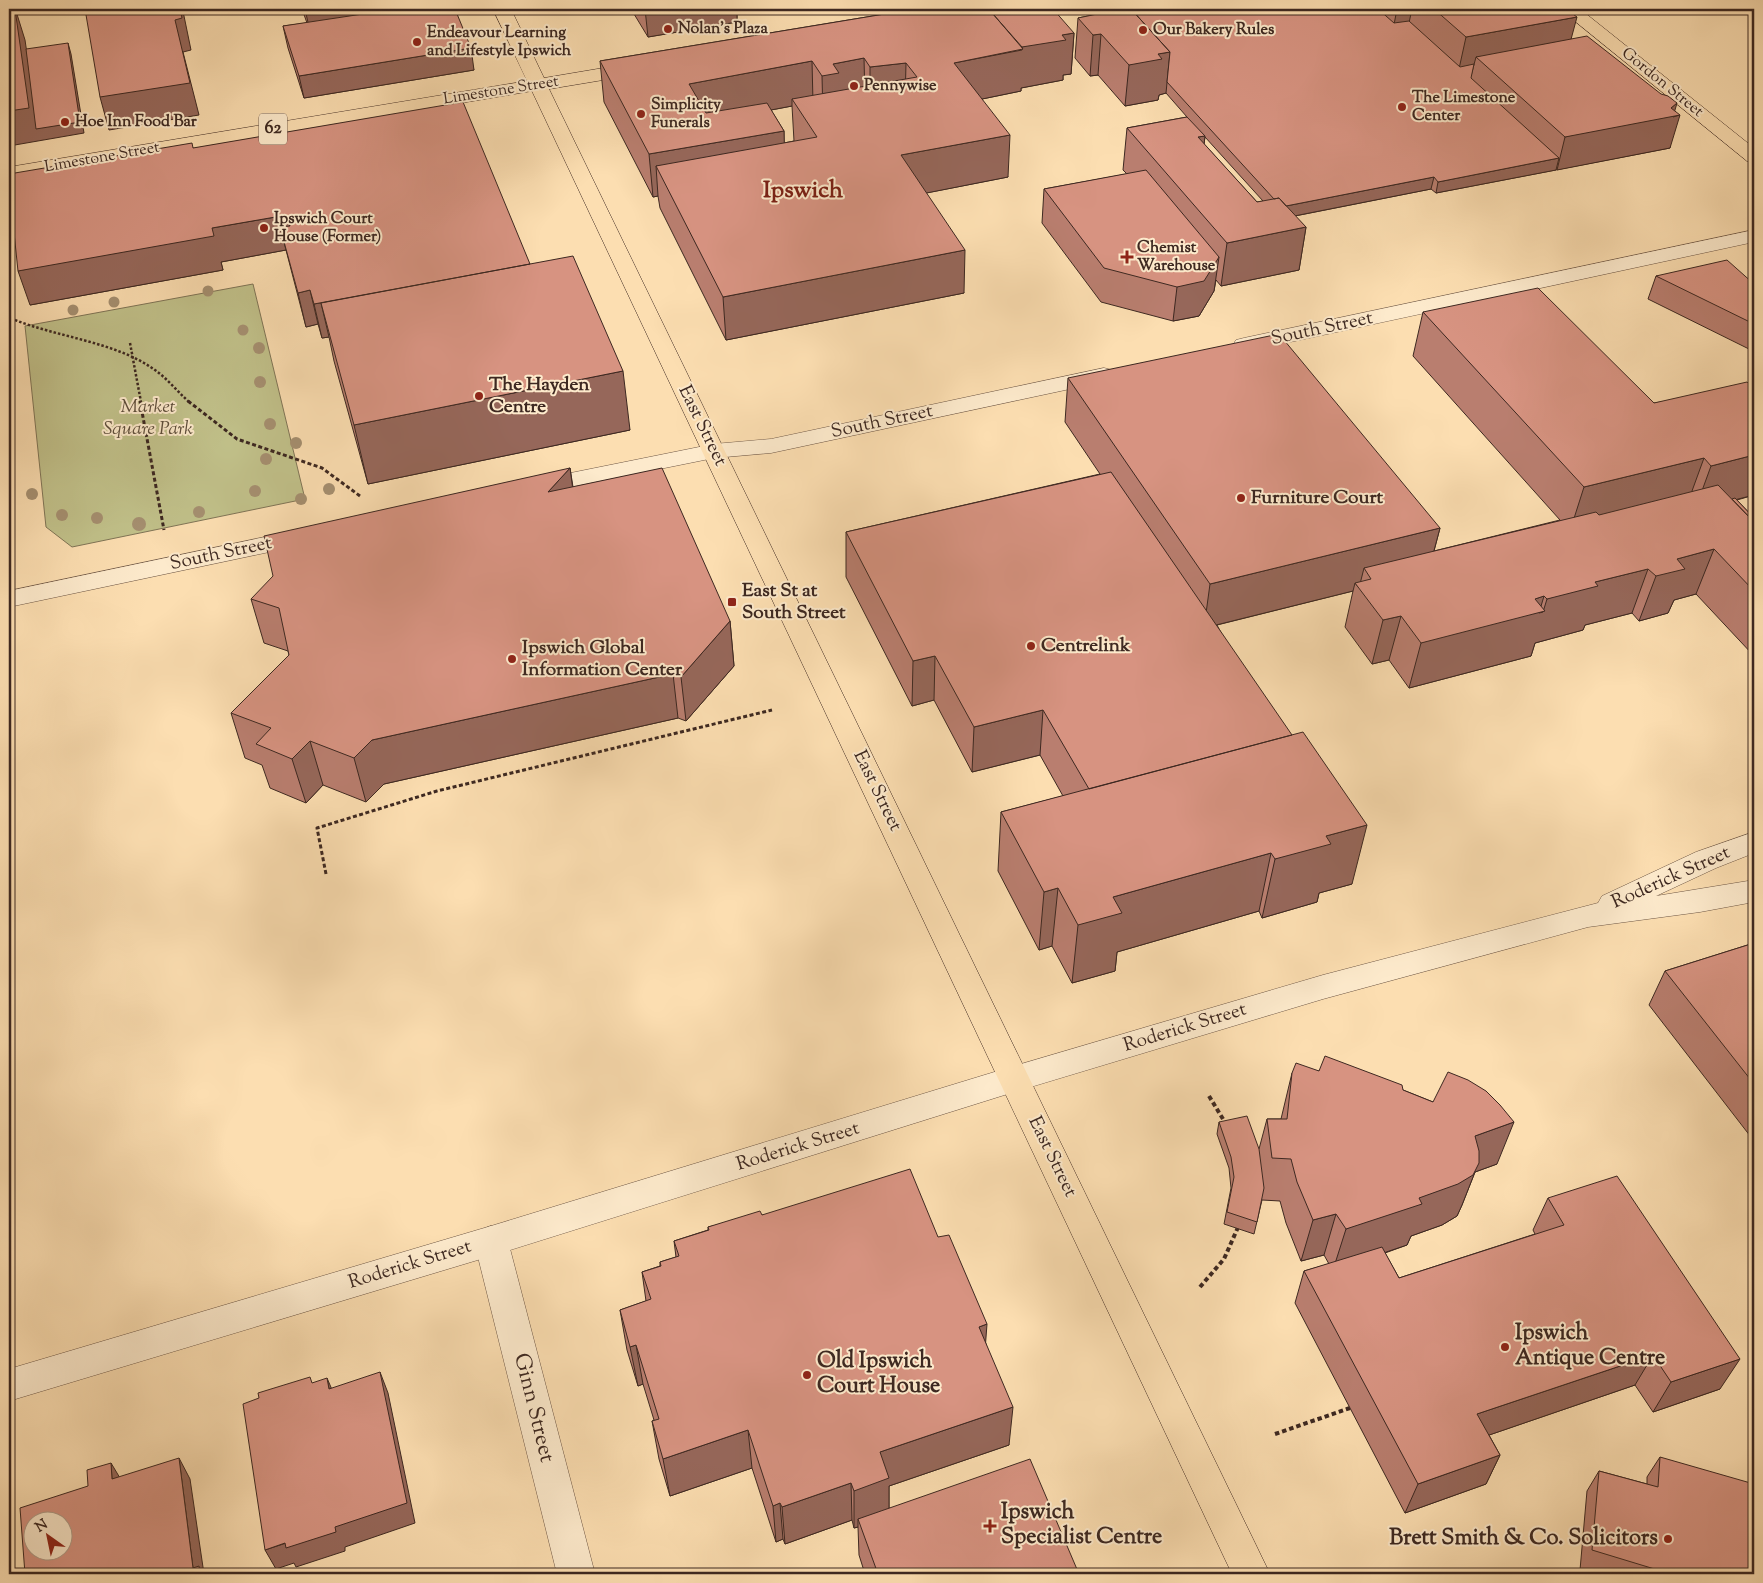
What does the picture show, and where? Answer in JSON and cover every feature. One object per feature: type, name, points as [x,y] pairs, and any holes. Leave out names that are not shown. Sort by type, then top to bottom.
[{"type":"main road","name":"East Street","points":[[502,9],[1252,1574]]},
{"type":"main road","name":"Gordon Street","points":[[1569,9],[1754,157]]},
{"type":"main road","name":"Limestone Street","points":[[9,173],[653,66]]},
{"type":"street","name":"South Street","points":[[1226,349],[1754,236]]},
{"type":"street","name":"South Street","points":[[514,492],[714,451],[771,446],[1121,371]]},
{"type":"street","name":"South Street","points":[[9,599],[330,531]]},
{"type":"street","name":"Roderick Street","points":[[1588,916],[1706,860],[1754,842]]},
{"type":"street","name":"Roderick Street","points":[[9,1384],[491,1241],[764,1158],[1014,1078],[1323,987],[1588,916],[1700,901],[1754,890]]},
{"type":"street","name":"Ginn Street","points":[[491,1241],[576,1574]]},
{"type":"path","points":[[15,320],[68,338],[105,346],[152,368],[205,416],[237,439],[322,468],[360,496]]},
{"type":"path","points":[[130,343],[166,537]]},
{"type":"path","points":[[326,874],[317,828],[437,791],[772,710]]},
{"type":"path","points":[[1209,1096],[1227,1126]]},
{"type":"path","points":[[1200,1287],[1218,1269],[1234,1241],[1241,1217]]},
{"type":"path","points":[[1275,1434],[1350,1408]]},
{"type":"green space","name":"Market Square Park","points":[[253,284],[305,499],[72,547],[46,527],[25,326]]},
{"type":"building","points":[[15,9],[29,108],[9,111],[9,10]]},
{"type":"building","points":[[85,9],[180,9],[182,18],[175,20],[190,83],[100,97]]},
{"type":"building","points":[[396,9],[455,9],[471,48],[299,76],[283,26]]},
{"type":"building","points":[[915,9],[1053,9],[1074,33],[1062,35],[1066,40],[1022,47],[993,14],[1023,49],[954,63],[1010,135],[901,155],[965,250],[723,297],[656,166],[817,137],[792,99],[917,77],[906,63],[870,67],[864,58],[833,64],[839,73],[822,76],[812,61],[689,84],[706,113],[767,103],[784,131],[649,154],[600,61]]},
{"type":"building","points":[[1098,9],[1131,9],[1170,52],[1158,54],[1162,59],[1129,65],[1101,34],[1093,35],[1078,18],[1102,13]]},
{"type":"building","name":"The Limestone Center","points":[[1131,9],[1378,9],[1394,23],[1409,21],[1460,67],[1474,64],[1471,78],[1559,158],[1438,182],[1434,177],[1286,206],[1279,198],[1274,199],[1167,82],[1170,52]]},
{"type":"building","points":[[1434,9],[1566,9],[1577,17],[1466,37]]},
{"type":"building","points":[[1587,36],[1661,94],[1668,96],[1677,103],[1671,108],[1680,115],[1565,137],[1476,57]]},
{"type":"building","points":[[68,43],[80,122],[36,129],[26,49]]},
{"type":"building","name":"Ipswich Court House (Former)","points":[[463,102],[530,264],[314,304],[310,290],[298,293],[280,227],[290,226],[287,215],[212,228],[214,236],[18,271],[9,174],[192,143],[193,148]]},
{"type":"building","points":[[1187,117],[1205,136],[1198,137],[1257,202],[1279,198],[1306,227],[1227,243],[1127,128]]},
{"type":"building","points":[[1146,170],[1219,257],[1204,281],[1177,287],[1104,268],[1044,189]]},
{"type":"building","points":[[573,256],[623,371],[354,425],[321,303]]},
{"type":"building","points":[[1727,260],[1754,284],[1754,324],[1656,276]]},
{"type":"building","points":[[1538,288],[1654,403],[1747,382],[1754,388],[1754,455],[1711,466],[1704,458],[1584,487],[1423,312]]},
{"type":"building","name":"Furniture Court","points":[[1279,334],[1440,528],[1210,584],[1068,378]]},
{"type":"building","name":"Ipswich Global Information Center","points":[[570,468],[548,492],[662,468],[730,621],[681,677],[673,674],[372,740],[354,758],[310,741],[292,759],[256,744],[271,728],[231,713],[289,655],[279,608],[251,599],[273,576],[264,536]]},
{"type":"building","points":[[1111,472],[1292,735],[1089,789],[1043,710],[974,727],[935,656],[913,661],[846,532]]},
{"type":"building","points":[[1718,485],[1754,522],[1754,591],[1714,549],[1677,559],[1685,569],[1656,576],[1648,569],[1595,582],[1598,586],[1547,599],[1544,596],[1535,599],[1545,611],[1421,643],[1401,616],[1383,620],[1355,583],[1371,579],[1364,568],[1596,512],[1599,515]]},
{"type":"building","points":[[1735,498],[1754,518],[1754,522],[1732,499]]},
{"type":"building","points":[[1303,732],[1367,825],[1326,836],[1331,844],[1275,859],[1271,853],[1113,897],[1122,913],[1078,925],[1058,888],[1044,892],[1001,812]]},
{"type":"building","points":[[1754,943],[1754,1084],[1665,971]]},
{"type":"building","points":[[1325,1056],[1402,1085],[1403,1090],[1433,1102],[1448,1072],[1468,1080],[1486,1091],[1514,1122],[1475,1136],[1479,1151],[1479,1163],[1473,1175],[1458,1184],[1419,1198],[1422,1204],[1346,1229],[1336,1214],[1313,1220],[1297,1182],[1291,1159],[1272,1158],[1267,1119],[1287,1119],[1292,1073],[1296,1063],[1319,1071]]},
{"type":"building","points":[[1247,1116],[1259,1149],[1264,1188],[1257,1222],[1227,1212],[1234,1177],[1231,1157],[1219,1122]]},
{"type":"building","name":"Old Ipswich Court House","points":[[910,1169],[938,1237],[949,1235],[987,1324],[979,1327],[1013,1407],[880,1452],[889,1478],[854,1491],[851,1483],[782,1507],[780,1503],[773,1506],[748,1430],[663,1459],[652,1421],[659,1419],[636,1345],[630,1347],[620,1310],[651,1299],[642,1272],[661,1266],[660,1262],[679,1256],[674,1241],[709,1230],[708,1227],[760,1211],[762,1215]]},
{"type":"building","name":"Ipswich Antique Centre","points":[[1617,1176],[1740,1359],[1671,1382],[1653,1355],[1477,1414],[1500,1455],[1418,1484],[1304,1271],[1382,1247],[1399,1278],[1564,1225],[1548,1198]]},
{"type":"building","points":[[380,1372],[407,1503],[335,1527],[336,1532],[286,1548],[285,1543],[265,1550],[243,1404],[259,1398],[258,1393],[310,1377],[312,1383],[327,1378],[329,1389]]},
{"type":"building","name":"Brett Smith & Co. Solicitors","points":[[1660,1457],[1754,1484],[1754,1574],[1671,1574],[1592,1550],[1599,1471],[1658,1487]]},
{"type":"building","points":[[179,1458],[193,1568],[199,1566],[200,1574],[25,1574],[24,1560],[72,1560],[72,1510],[22,1510],[22,1534],[20,1508],[88,1486],[87,1470],[111,1463],[112,1479]]},
{"type":"building","points":[[1030,1459],[1079,1574],[878,1574],[858,1519]]},
{"type":"place","name":"Nolan's Plaza","points":[[668,29]]},
{"type":"place","name":"Our Bakery Rules","points":[[1143,30]]},
{"type":"place","name":"Endeavour Learning and Lifestyle Ipswich","points":[[417,42]]},
{"type":"place","name":"Pennywise","points":[[854,86]]},
{"type":"place","name":"The Limestone Center","points":[[1402,107]]},
{"type":"place","name":"Simplicity Funerals","points":[[641,114]]},
{"type":"place","name":"Hoe Inn Food Bar","points":[[65,122]]},
{"type":"place","name":"Ipswich Court House (Former)","points":[[264,228]]},
{"type":"place","name":"Chemist Warehouse","points":[[1127,257]]},
{"type":"place","name":"The Hayden Centre","points":[[479,396]]},
{"type":"place","name":"Furniture Court","points":[[1241,498]]},
{"type":"place","name":"East St at South Street","points":[[732,602]]},
{"type":"place","name":"Centrelink","points":[[1031,646]]},
{"type":"place","name":"Ipswich Global Information Center","points":[[512,659]]},
{"type":"place","name":"Ipswich Antique Centre","points":[[1505,1347]]},
{"type":"place","name":"Old Ipswich Court House","points":[[807,1375]]},
{"type":"place","name":"Ipswich Specialist Centre","points":[[990,1526]]},
{"type":"place","name":"Brett Smith & Co. Solicitors","points":[[1668,1539]]},
{"type":"district","name":"Ipswich","points":[[803,191]]}]
